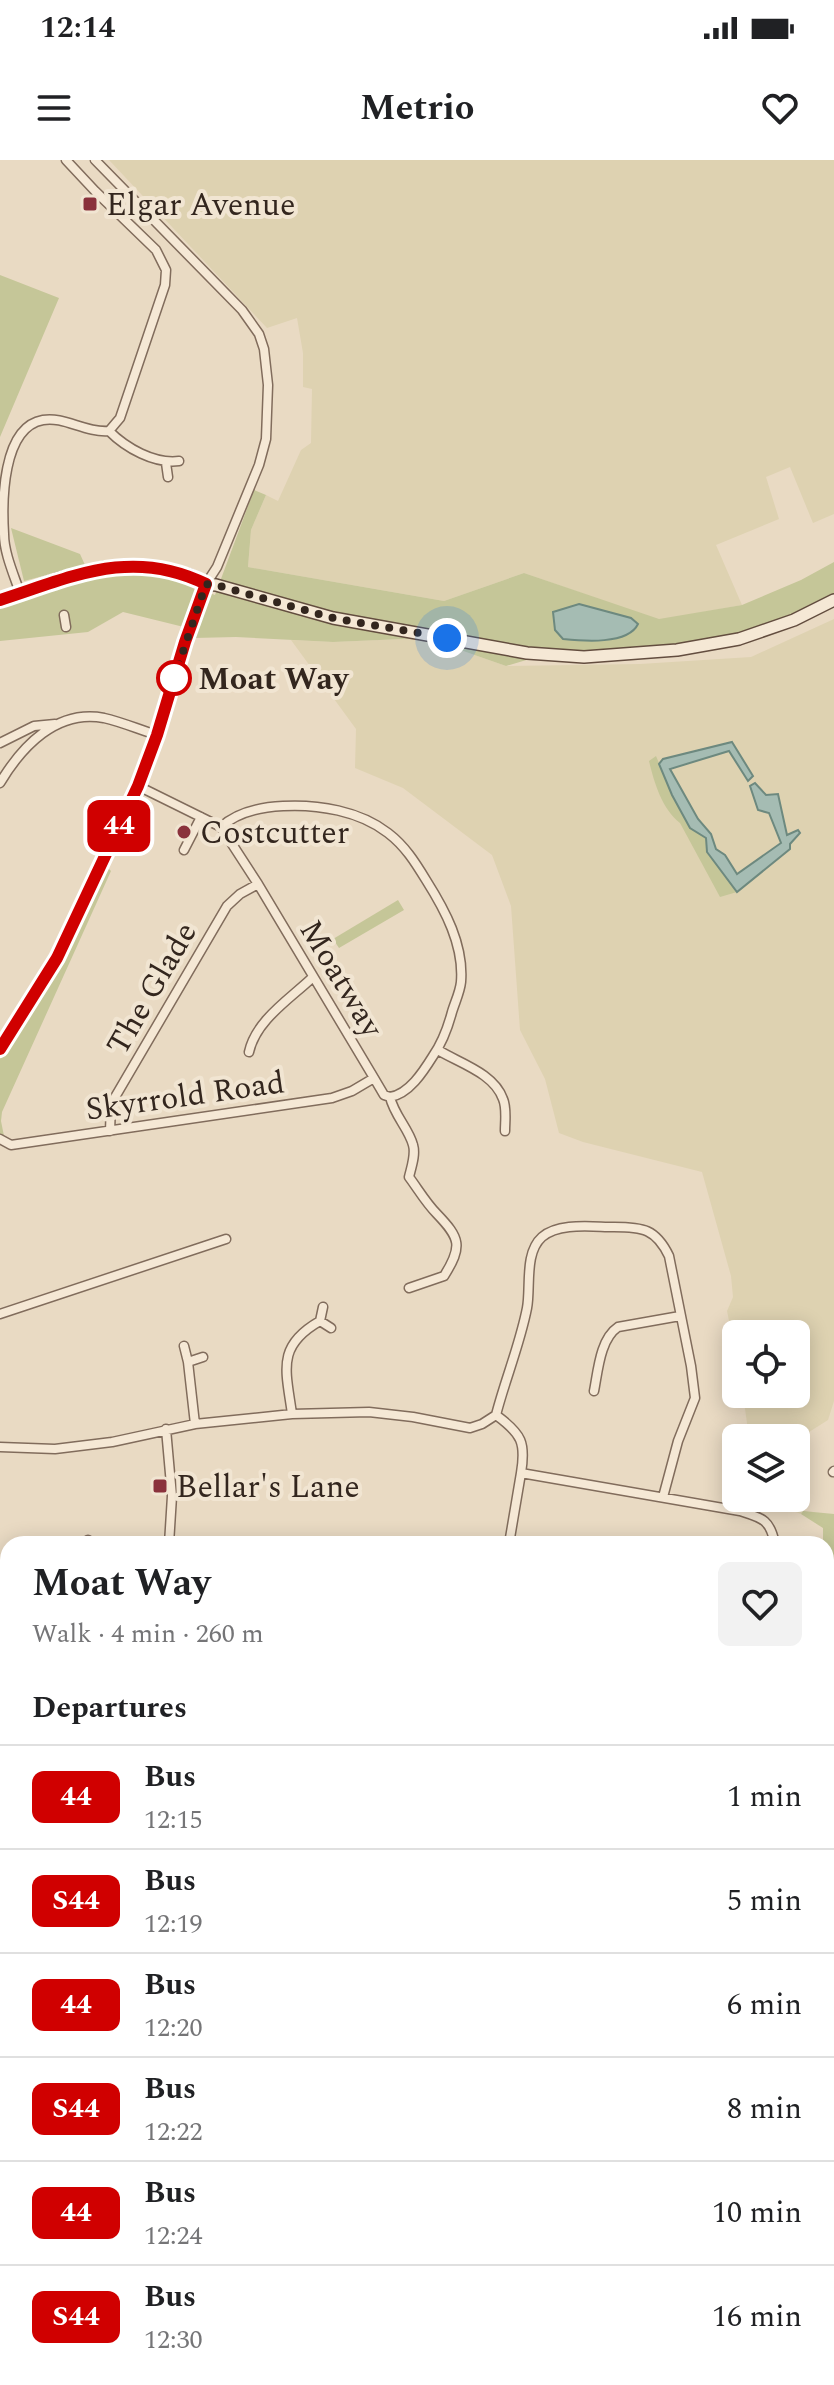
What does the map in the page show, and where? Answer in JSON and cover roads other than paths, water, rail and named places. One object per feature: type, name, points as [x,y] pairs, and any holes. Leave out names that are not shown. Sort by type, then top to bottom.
[{"type":"street","points":[[66,160],[156,250],[166,270],[162,296],[136,374],[120,418],[109,431]]},
{"type":"street","points":[[0,1049],[57,958],[138,786],[206,584],[223,553],[259,465],[266,439],[268,385],[259,334],[242,310],[95,160]]},
{"type":"street","points":[[20,593],[3,535],[2,502],[16,441],[25,428],[39,420],[55,418],[88,430],[109,431],[127,447],[166,463],[179,461]]},
{"type":"street","points":[[166,463],[168,477]]},
{"type":"street","points":[[0,600],[57,579],[106,567],[157,569],[189,575],[206,584],[333,618],[527,653],[584,657],[677,650],[739,639],[794,620],[834,600]]},
{"type":"street","points":[[64,615],[66,627]]},
{"type":"street","points":[[0,743],[34,726],[77,717],[103,718],[157,735]]},
{"type":"street","points":[[0,783],[12,762],[55,724]]},
{"type":"street","points":[[138,786],[221,827],[228,820],[263,809],[292,805],[323,807],[360,817],[387,832],[407,850],[450,921],[457,945],[461,982],[438,1050],[404,1092],[390,1097]]},
{"type":"street","points":[[184,850],[201,817]]},
{"type":"street","name":"Moatway","points":[[221,827],[384,1095],[390,1097],[413,1145],[409,1177],[435,1212],[450,1226],[456,1238],[455,1256],[444,1276],[409,1288]]},
{"type":"street","name":"The Glade","points":[[110,1131],[111,1104],[227,906],[258,884]]},
{"type":"street","points":[[249,1052],[252,1039],[261,1025],[313,977]]},
{"type":"street","points":[[438,1050],[495,1085],[504,1100],[505,1131]]},
{"type":"street","name":"Skyrrold Road","points":[[0,1139],[11,1145],[332,1098],[374,1078]]},
{"type":"street","points":[[0,1447],[55,1449],[112,1442],[195,1424],[292,1414],[369,1412],[470,1428],[482,1424],[496,1415],[527,1307],[533,1253],[543,1236],[561,1228],[625,1227],[651,1232],[662,1242],[669,1256],[691,1366],[695,1398],[678,1441],[663,1497]]},
{"type":"street","points":[[0,1314],[226,1239]]},
{"type":"street","points":[[292,1414],[286,1366],[292,1345],[302,1332],[320,1321],[323,1307]]},
{"type":"street","points":[[594,1391],[610,1333],[618,1327],[680,1316]]},
{"type":"street","points":[[320,1321],[331,1328]]},
{"type":"street","points":[[184,1346],[195,1424]]},
{"type":"street","points":[[188,1362],[203,1357]]},
{"type":"street","points":[[496,1415],[523,1443],[510,1536]]},
{"type":"street","points":[[166,1429],[172,1496],[170,1536]]},
{"type":"street","points":[[521,1473],[740,1511],[763,1518],[774,1536]]},
{"type":"place","name":"Elgar Avenue","points":[[90,204]]},
{"type":"place","name":"Moat Way","points":[[174,678]]},
{"type":"place","name":"Costcutter","points":[[184,832]]},
{"type":"place","name":"Bellar's Lane","points":[[160,1486]]}]
